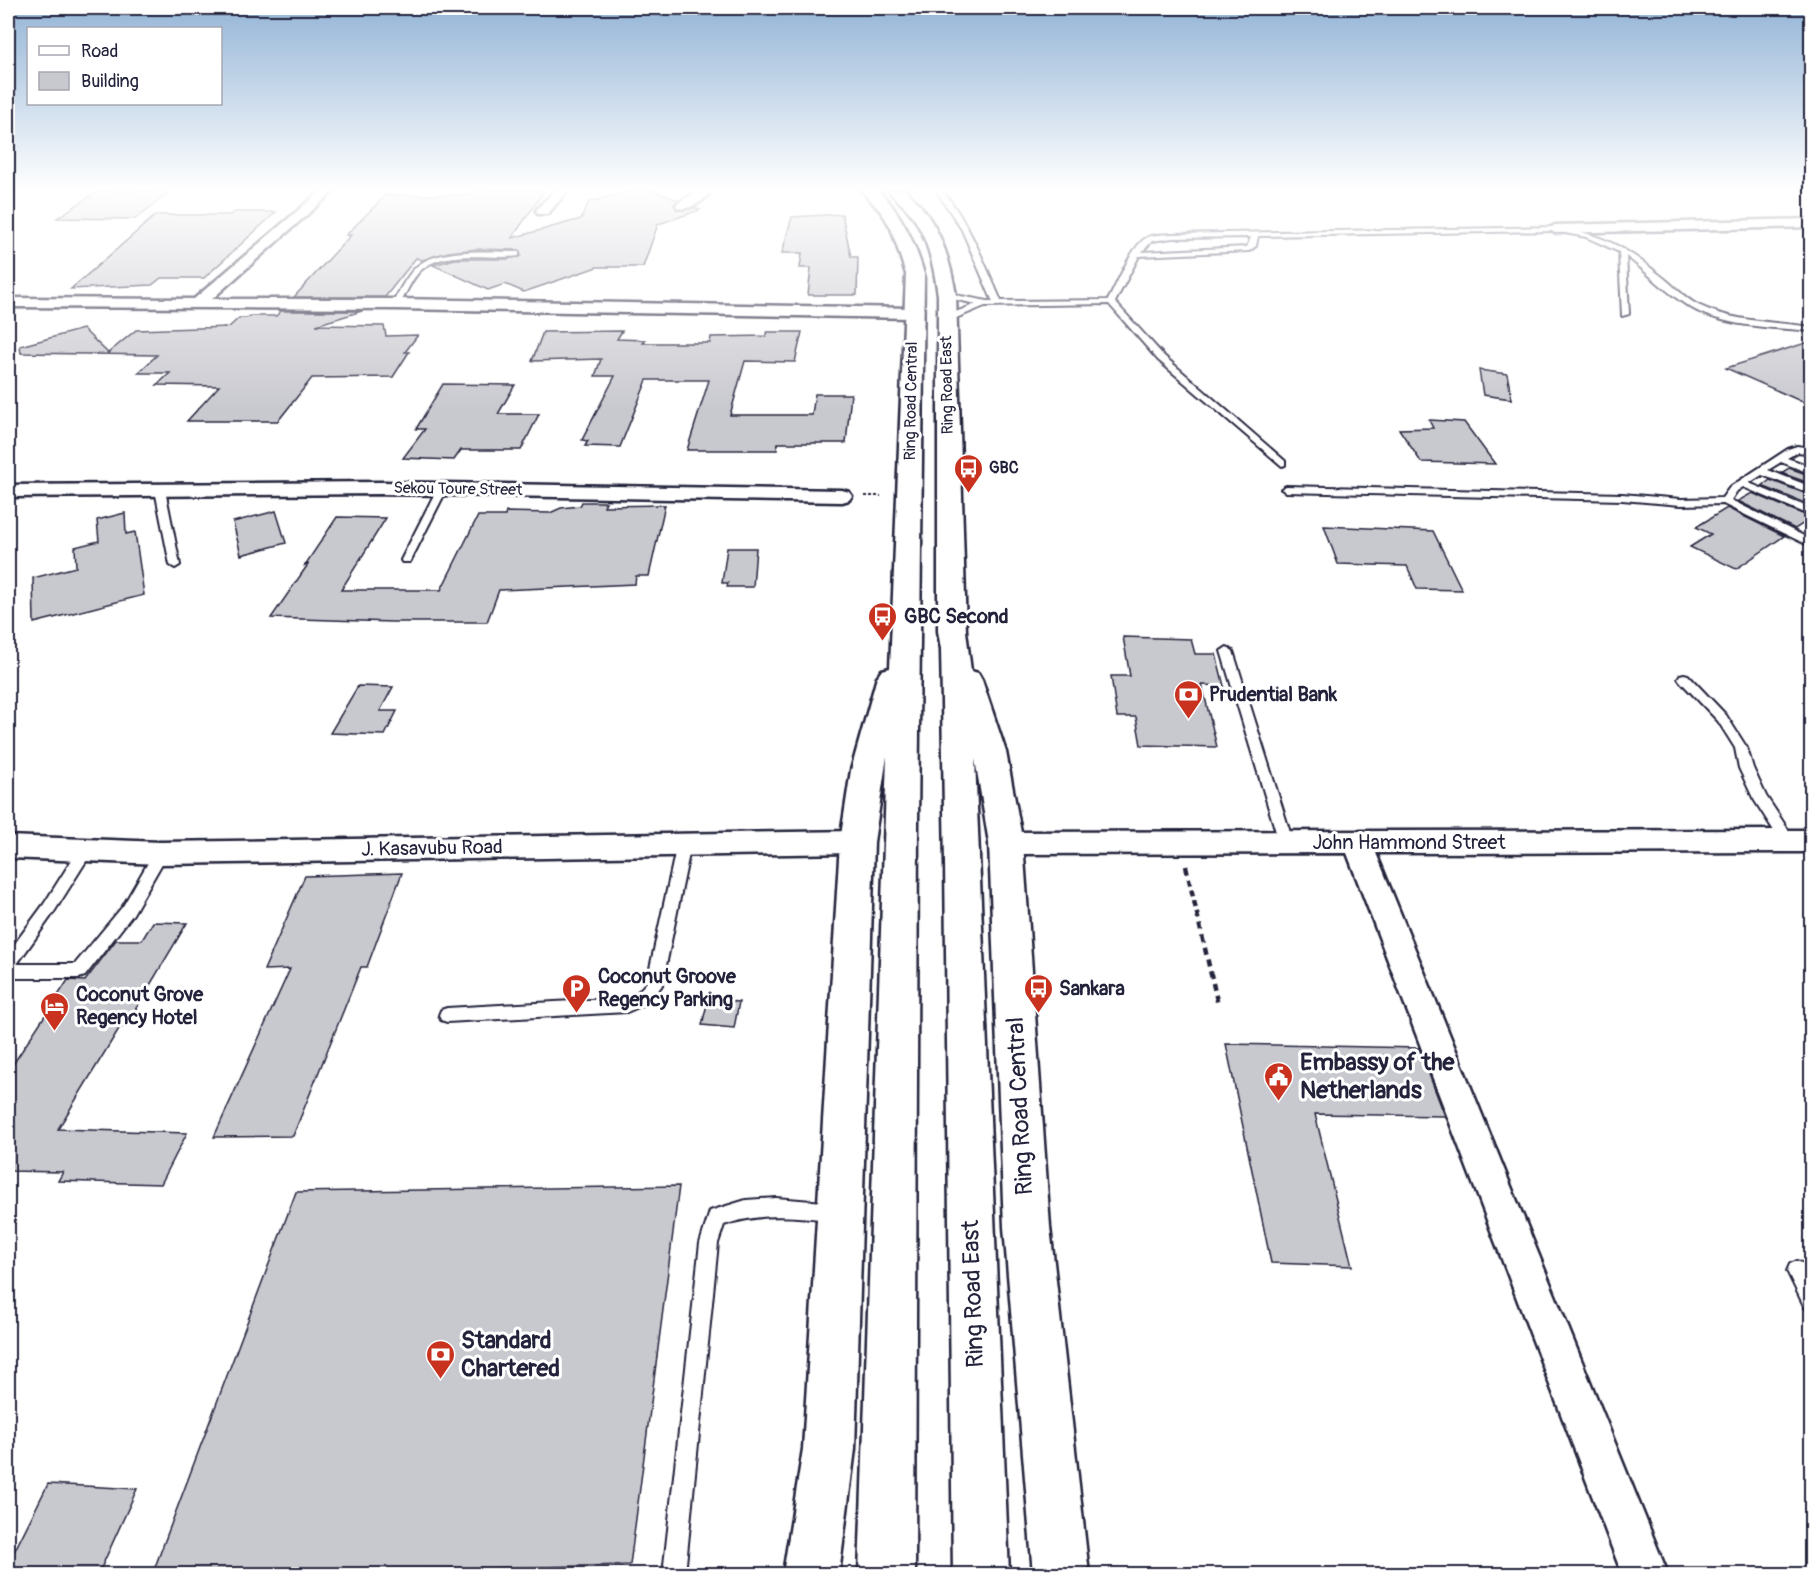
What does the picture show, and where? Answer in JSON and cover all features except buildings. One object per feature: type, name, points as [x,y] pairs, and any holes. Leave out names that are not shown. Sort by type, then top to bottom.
[{"type":"main road","name":"Ring Road Central","points":[[887,1575],[912,313],[915,274],[912,264]]},
{"type":"main road","name":"Ring Road East","points":[[941,264],[947,295],[952,631],[955,649],[963,863],[965,1014],[981,1575]]},
{"type":"main road","points":[[912,383],[948,384]]},
{"type":"main road","name":"Ring Road Central","points":[[811,1575],[829,1449],[857,842],[867,770],[906,626]]},
{"type":"main road","name":"Ring Road Central","points":[[952,631],[990,752],[1006,843],[1027,1227],[1061,1575]]},
{"type":"street","points":[[197,304],[244,264]]},
{"type":"street","points":[[8,303],[396,304],[912,313]]},
{"type":"street","name":"Sekou Toure Street","points":[[8,491],[442,489],[842,496]]},
{"type":"street","name":"John Hammond Street","points":[[1006,843],[1800,841]]},
{"type":"street","name":"J. Kasavubu Road","points":[[8,847],[161,853],[857,842]]},
{"type":"street","points":[[1358,842],[1645,1575]]},
{"type":"lane","points":[[396,304],[419,268],[428,264]]},
{"type":"lane","points":[[981,264],[998,304]]},
{"type":"lane","points":[[1111,302],[1131,264]]},
{"type":"lane","points":[[1623,264],[1625,314]]},
{"type":"lane","points":[[1641,264],[1692,305],[1710,313],[1726,318],[1812,329]]},
{"type":"lane","points":[[947,295],[984,304],[1111,302],[1161,358],[1282,463]]},
{"type":"lane","points":[[946,319],[984,304]]},
{"type":"lane","points":[[1725,501],[1733,489],[1780,458],[1797,449],[1812,451]]},
{"type":"lane","points":[[1780,458],[1812,471]]},
{"type":"lane","points":[[1761,471],[1812,491]]},
{"type":"lane","points":[[1742,483],[1812,513]]},
{"type":"lane","points":[[406,560],[442,489]]},
{"type":"lane","points":[[1286,489],[1622,497],[1681,502],[1725,501],[1812,544]]},
{"type":"lane","points":[[160,490],[175,565]]},
{"type":"lane","points":[[1227,651],[1286,842]]},
{"type":"lane","points":[[1684,678],[1722,718],[1741,748],[1746,768],[1760,798],[1800,841]]},
{"type":"lane","points":[[447,1015],[627,1005],[644,998],[654,985],[684,844]]},
{"type":"lane","points":[[85,851],[49,908],[8,965],[9,969],[14,971],[79,971],[128,910],[161,853]]},
{"type":"lane","points":[[674,1575],[709,1243],[717,1218],[737,1209],[793,1206],[841,1213]]},
{"type":"lane","points":[[1797,1271],[1812,1302]]},
{"type":"path","points":[[842,496],[909,496]]},
{"type":"path","points":[[1181,842],[1218,1005]]},
{"type":"place","name":"GBC","points":[[968,494]]},
{"type":"place","name":"GBC Second","points":[[883,642]]},
{"type":"place","name":"Prudential Bank","points":[[1188,720]]},
{"type":"place","name":"Coconut Groove Regency Parking","points":[[577,1014]]},
{"type":"place","name":"Sankara","points":[[1038,1014]]},
{"type":"place","name":"Coconut Grove Regency Hotel","points":[[55,1032]]},
{"type":"place","name":"Embassy of the Netherlands","points":[[1279,1102]]},
{"type":"place","name":"Standard Chartered","points":[[440,1380]]}]
